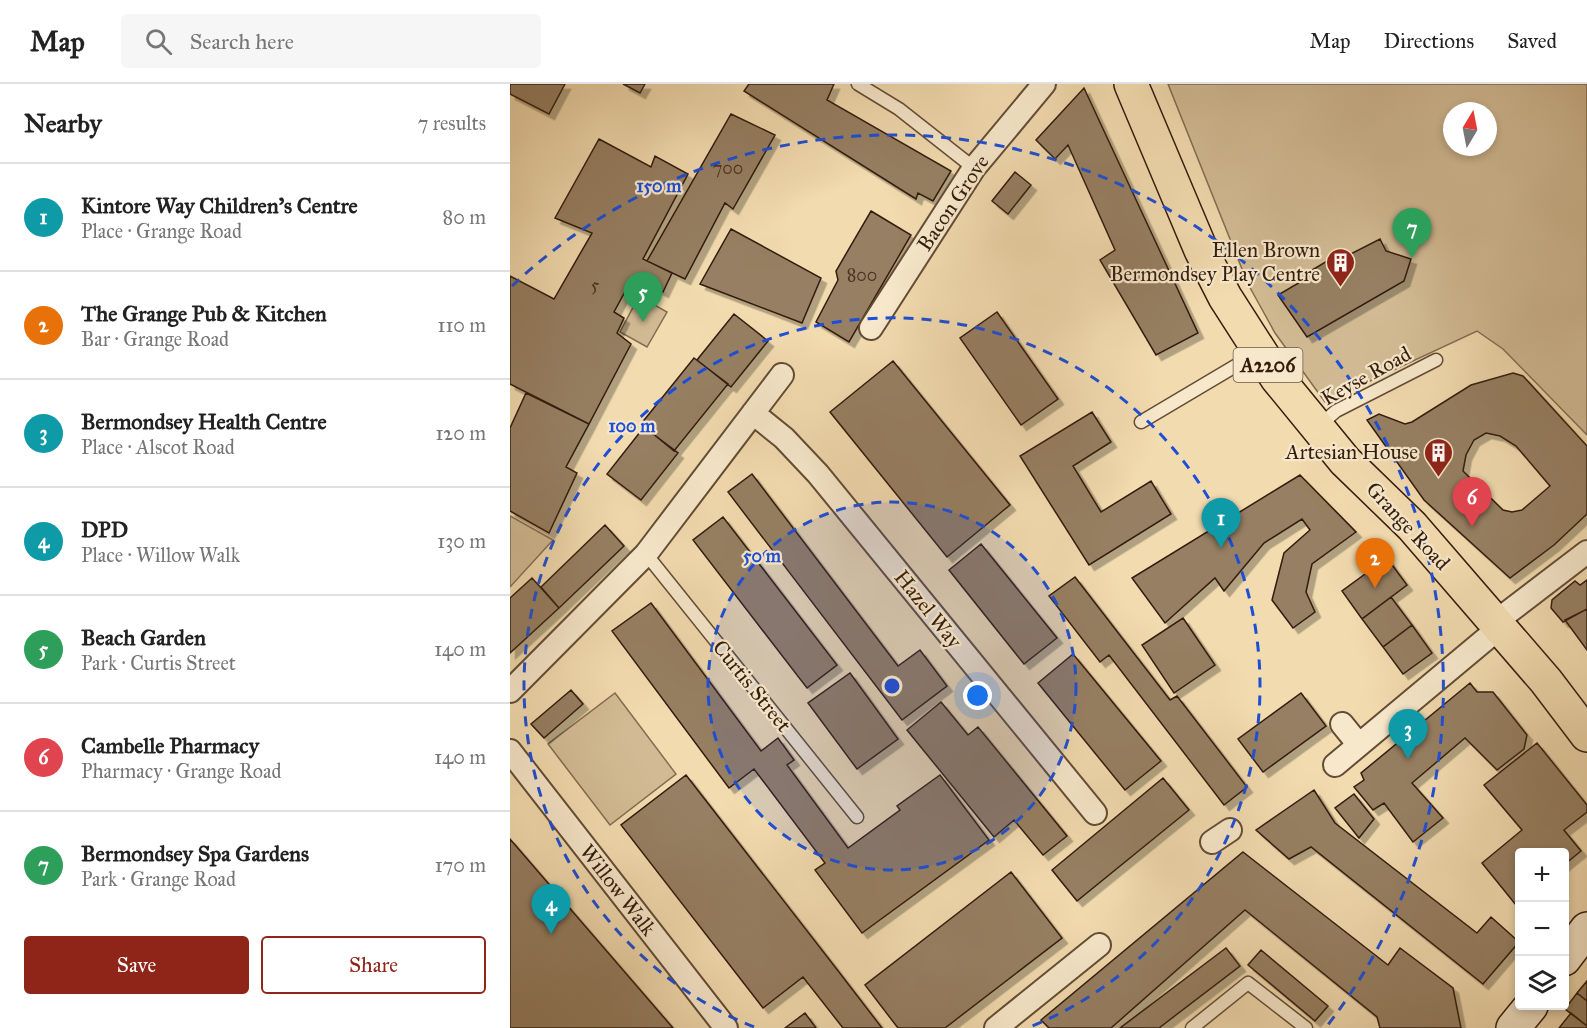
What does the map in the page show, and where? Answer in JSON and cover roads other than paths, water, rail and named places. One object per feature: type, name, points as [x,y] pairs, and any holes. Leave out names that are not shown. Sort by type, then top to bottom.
[{"type":"main road","name":"Grange Road","points":[[1131,84],[1201,250],[1225,297],[1260,352],[1316,428],[1412,526],[1546,681],[1587,735]]},
{"type":"main road","points":[[1566,956],[1587,928]]},
{"type":"main road","points":[[1513,1028],[1527,1010]]},
{"type":"street","name":"Bacon Grove","points":[[871,328],[974,168],[1044,84]]},
{"type":"street","points":[[510,691],[646,554],[782,375]]},
{"type":"street","name":"Hazel Way","points":[[753,413],[784,438],[818,474],[1095,813]]},
{"type":"street","points":[[1335,765],[1587,552]]},
{"type":"street","points":[[1342,724],[1359,745]]},
{"type":"street","name":"Willow Walk","points":[[510,751],[726,1028]]},
{"type":"street","points":[[996,1028],[1099,945]]},
{"type":"lane","points":[[858,84],[899,109],[974,168]]},
{"type":"lane","points":[[1141,422],[1260,352]]},
{"type":"lane","name":"Keyse Road","points":[[1316,428],[1336,411],[1436,360]]},
{"type":"lane","name":"Curtis Street","points":[[646,554],[857,817]]},
{"type":"lane","points":[[1192,1028],[1248,983],[1306,1028]]},
{"type":"place","name":"Bermondsey Spa Gardens","points":[[1412,258]]},
{"type":"place","name":"Ellen Brown Bermondsey Play Centre","points":[[1341,288]]},
{"type":"place","name":"Beach Garden","points":[[643,322]]},
{"type":"place","name":"Artesian House","points":[[1439,478]]},
{"type":"place","name":"Cambelle Pharmacy","points":[[1472,527]]},
{"type":"place","name":"Kintore Way Children's Centre","points":[[1221,548]]},
{"type":"place","name":"The Grange Pub & Kitchen","points":[[1375,588]]},
{"type":"place","name":"Bermondsey Health Centre","points":[[1408,759]]},
{"type":"place","name":"DPD","points":[[551,934]]}]
